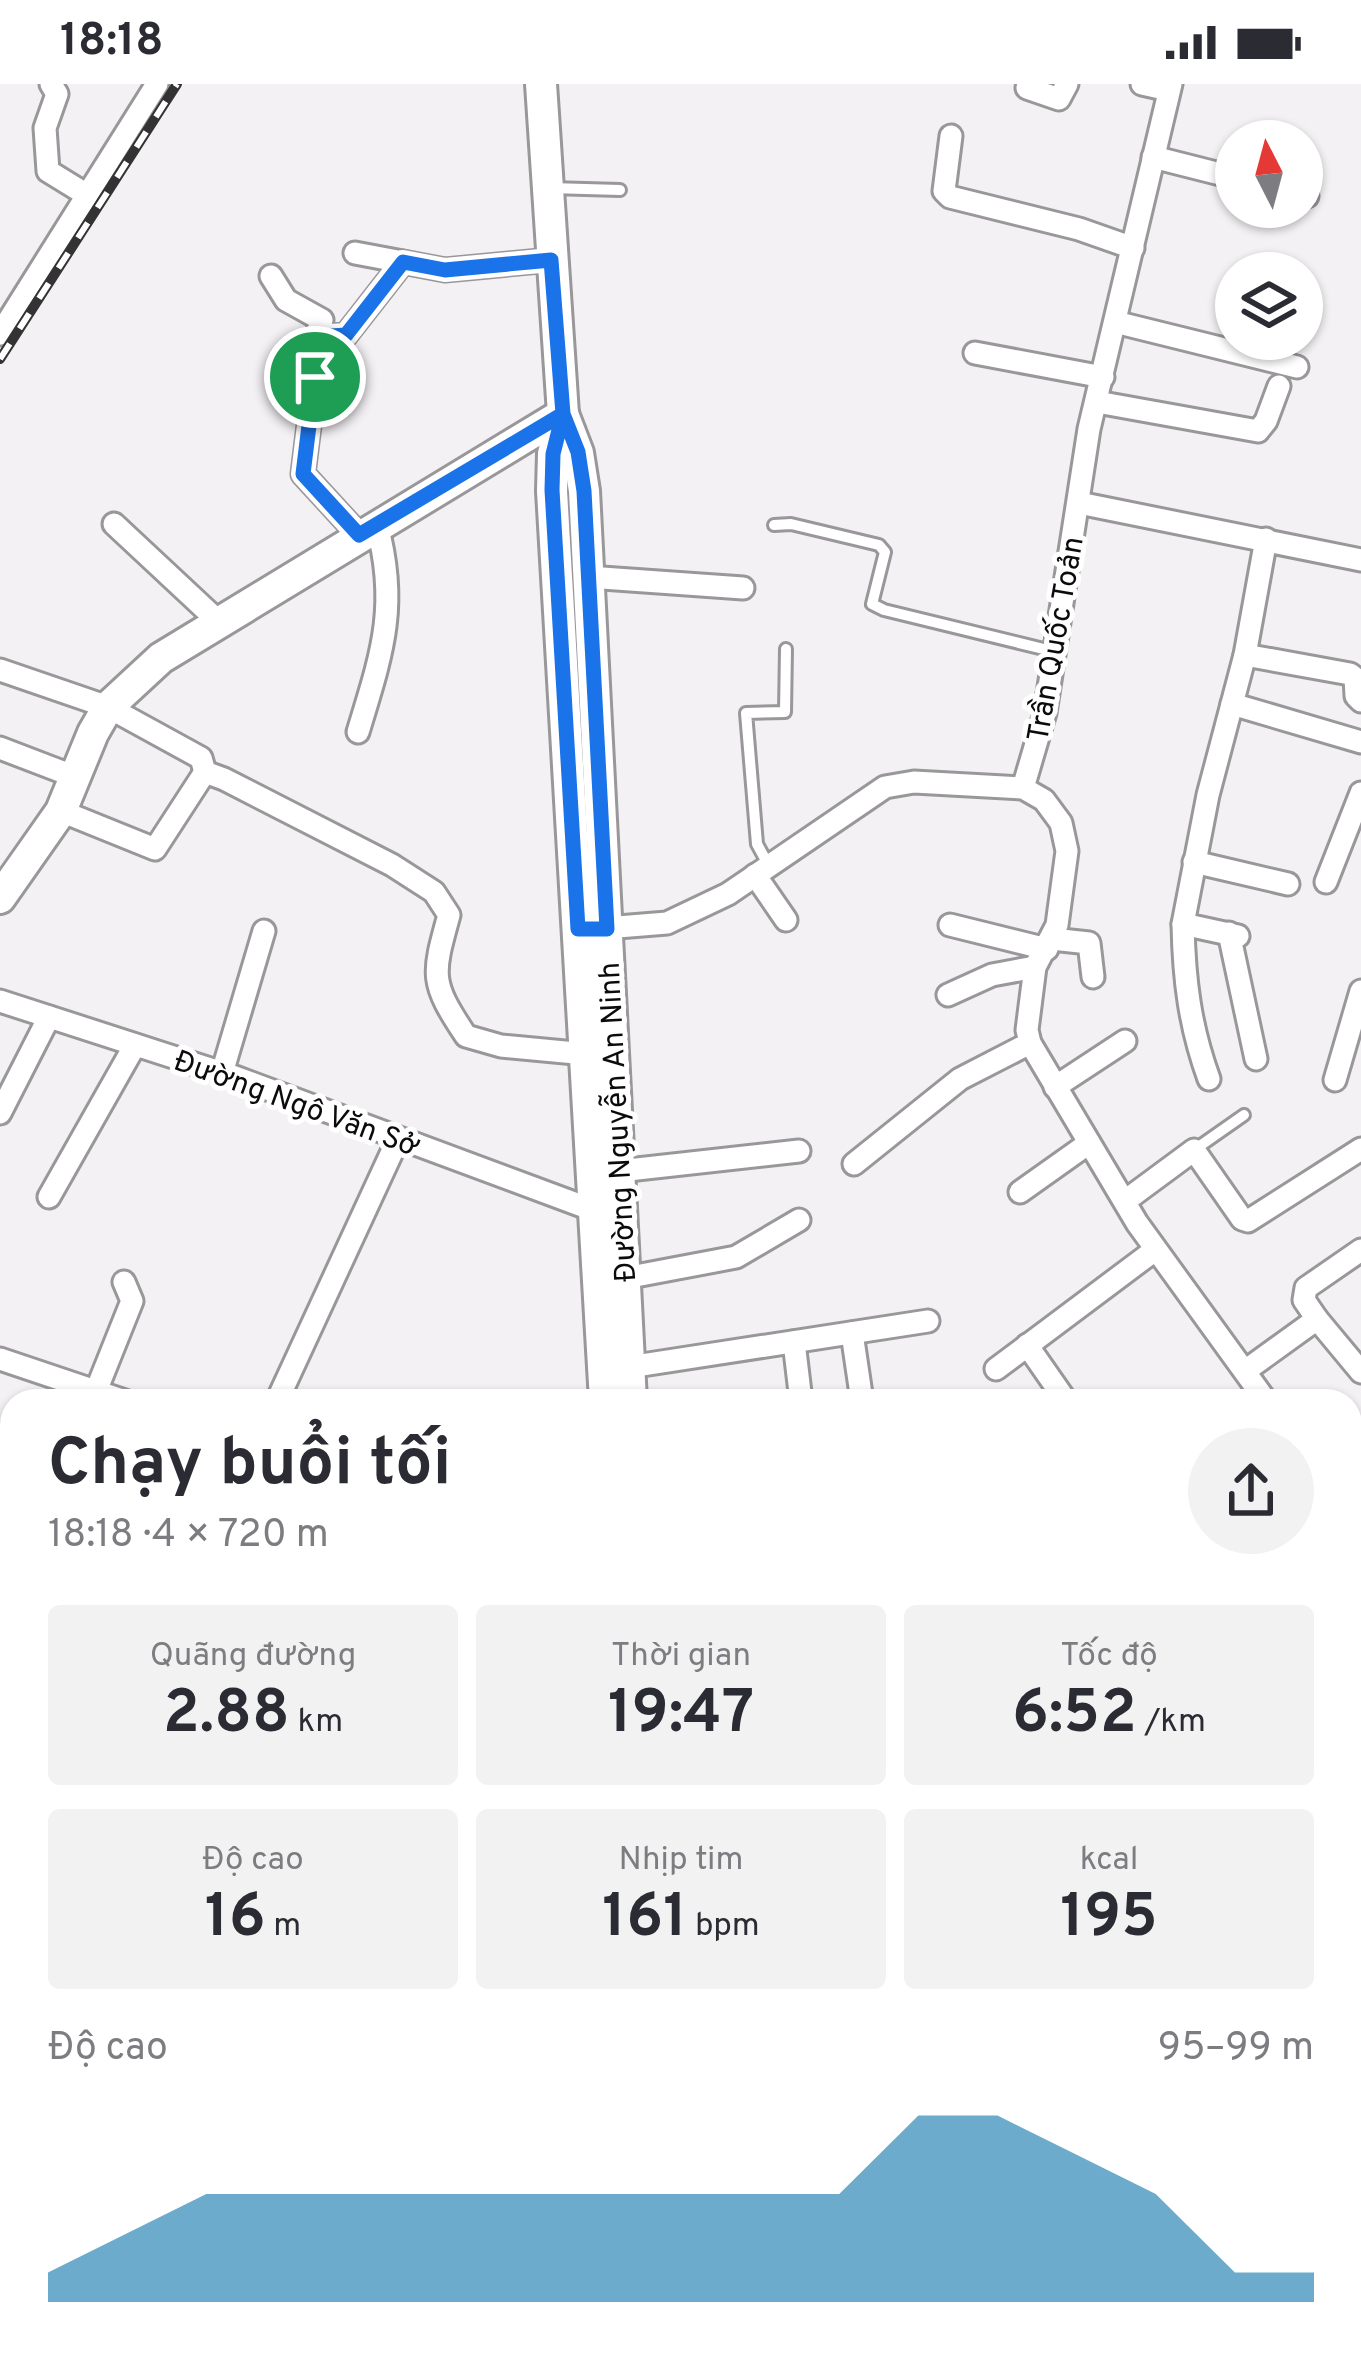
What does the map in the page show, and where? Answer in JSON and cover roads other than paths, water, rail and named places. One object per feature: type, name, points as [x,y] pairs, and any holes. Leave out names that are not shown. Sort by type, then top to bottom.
[{"type":"main road","name":"Đường Nguyễn An Ninh","points":[[541,84],[563,414],[582,468],[588,577],[592,929],[586,1054],[593,1210],[612,1380]]},
{"type":"main road","name":"Đường Nguyễn An Ninh","points":[[563,414],[553,454],[552,490],[619,1171],[625,1278],[612,1380]]},
{"type":"main road","points":[[0,898],[61,812],[73,776],[108,707],[161,658],[563,414]]},
{"type":"street","points":[[51,84],[57,94],[46,128],[48,171],[87,195]]},
{"type":"street","points":[[4,323],[157,84]]},
{"type":"street","points":[[1028,88],[1059,99],[1067,84]]},
{"type":"street","points":[[1142,84],[1170,87]]},
{"type":"street","name":"Trần Quốc Toản","points":[[1023,788],[1046,713],[1097,402],[1170,87]]},
{"type":"street","points":[[951,136],[944,181],[950,197],[1079,229],[1132,248]]},
{"type":"street","points":[[1153,157],[1215,173]]},
{"type":"street","points":[[355,253],[445,270],[551,260]]},
{"type":"street","points":[[316,337],[346,335],[403,262]]},
{"type":"street","points":[[271,276],[286,300],[322,320],[310,352],[315,377],[303,474],[368,531],[387,561],[386,640],[358,732]]},
{"type":"street","points":[[1115,322],[1297,367]]},
{"type":"street","points":[[975,353],[1103,377]]},
{"type":"street","points":[[1097,402],[1258,431],[1279,386]]},
{"type":"street","points":[[1079,502],[1361,560]]},
{"type":"street","points":[[114,524],[219,622]]},
{"type":"street","points":[[1209,1079],[1191,1030],[1183,924],[1245,655],[1266,539]]},
{"type":"street","points":[[588,577],[743,588]]},
{"type":"street","points":[[1245,655],[1350,674],[1361,701]]},
{"type":"street","points":[[0,670],[108,707],[201,758],[205,772],[392,865],[434,892],[448,915],[434,967],[441,998],[466,1036],[501,1046],[586,1054]]},
{"type":"street","points":[[1232,704],[1361,742]]},
{"type":"street","points":[[0,748],[73,776]]},
{"type":"street","points":[[61,812],[155,849],[205,772]]},
{"type":"street","points":[[592,929],[668,923],[728,894],[885,787],[914,782],[1023,788],[1044,800],[1061,823],[1067,851],[1027,1030],[1030,1043],[1155,1250],[1258,1389]]},
{"type":"street","points":[[1326,881],[1361,793]]},
{"type":"street","points":[[1194,862],[1288,884]]},
{"type":"street","points":[[762,871],[786,920]]},
{"type":"street","points":[[1183,924],[1233,935],[1256,1058]]},
{"type":"street","points":[[950,925],[1044,952]]},
{"type":"street","points":[[222,1073],[264,931]]},
{"type":"street","points":[[948,995],[1044,952],[1089,943],[1093,976]]},
{"type":"street","points":[[1335,1080],[1361,991]]},
{"type":"street","name":"Đường Ngô Văn Sở","points":[[0,1001],[222,1073],[593,1210]]},
{"type":"street","points":[[0,1113],[49,1017]]},
{"type":"street","points":[[1054,1087],[1125,1041]]},
{"type":"street","points":[[854,1164],[960,1079],[1030,1043]]},
{"type":"street","points":[[49,1197],[135,1045]]},
{"type":"street","points":[[283,1389],[398,1139]]},
{"type":"street","points":[[1021,1192],[1089,1143]]},
{"type":"street","points":[[1125,1201],[1194,1150],[1242,1220],[1248,1221],[1361,1149]]},
{"type":"street","points":[[619,1171],[799,1151]]},
{"type":"street","points":[[625,1278],[736,1258],[799,1220]]},
{"type":"street","points":[[996,1369],[1155,1250]]},
{"type":"street","points":[[1360,1370],[1304,1300],[1306,1288],[1361,1250]]},
{"type":"street","points":[[97,1389],[133,1298],[124,1282]]},
{"type":"street","points":[[1245,1371],[1317,1319]]},
{"type":"street","points":[[612,1380],[794,1342],[928,1321]]},
{"type":"street","points":[[852,1333],[860,1389]]},
{"type":"street","points":[[794,1342],[800,1389]]},
{"type":"street","points":[[1027,1345],[1058,1389]]},
{"type":"street","points":[[0,1358],[90,1389]]},
{"type":"lane","points":[[546,188],[620,190]]},
{"type":"lane","points":[[773,525],[791,524],[879,545],[885,552],[872,604],[884,610],[1056,652]]},
{"type":"lane","points":[[762,871],[746,713],[785,712],[786,650]]},
{"type":"lane","points":[[1194,1150],[1244,1115]]},
{"type":"railway","points":[[0,359],[177,84]]}]
